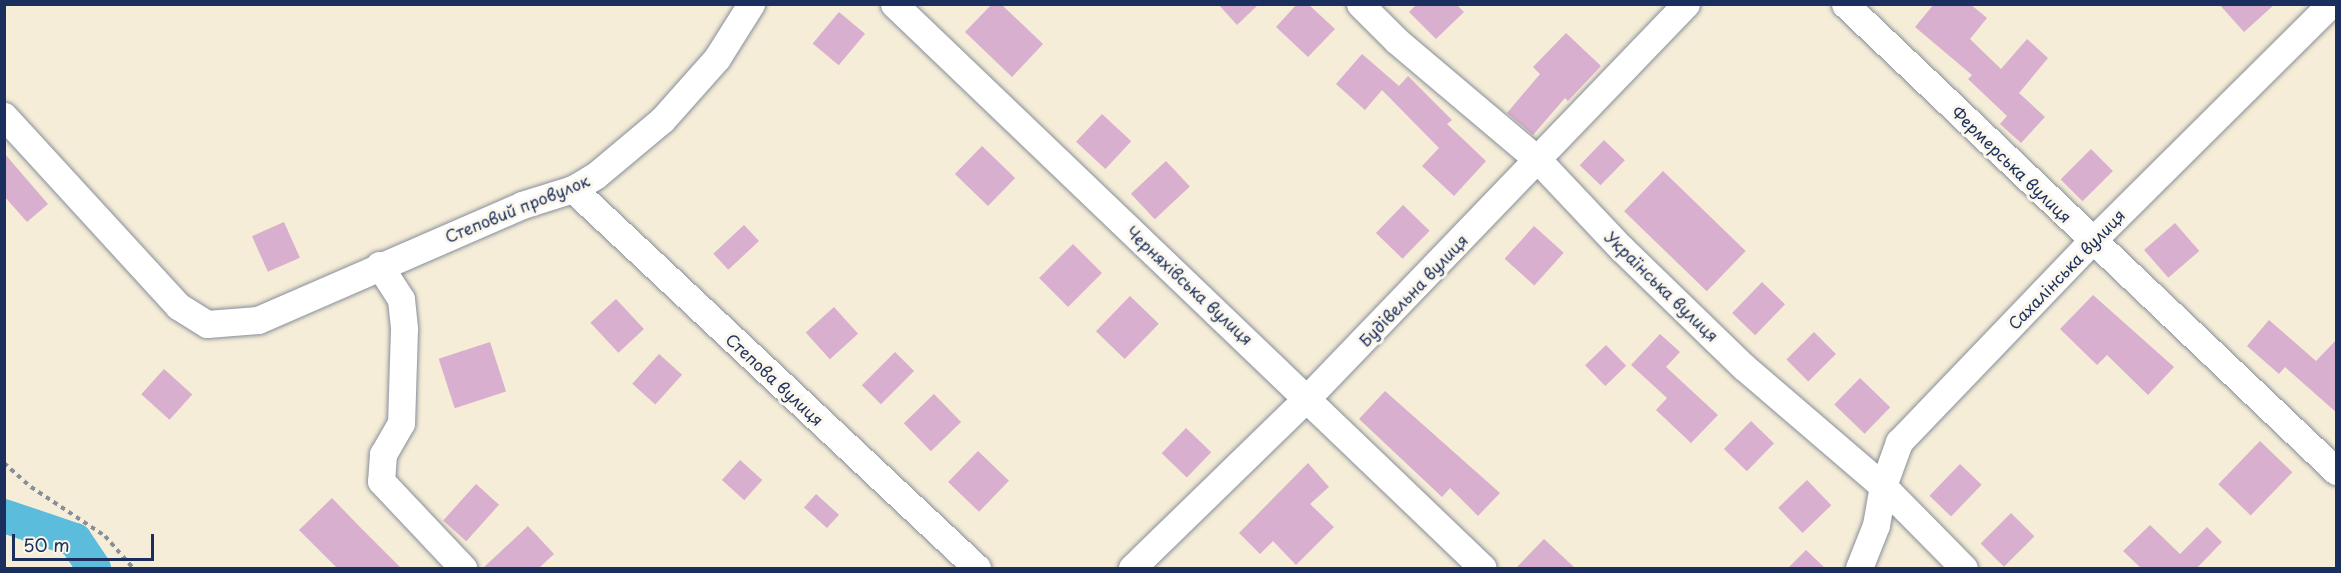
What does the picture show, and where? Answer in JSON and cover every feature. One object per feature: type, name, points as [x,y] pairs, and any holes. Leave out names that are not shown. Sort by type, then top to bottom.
[{"type":"street","name":"Степовий провулок","points":[[4,116],[178,306],[207,324],[258,320],[522,205],[573,189],[595,176],[662,120],[717,58],[751,4]]},
{"type":"street","name":"Черняхівська вулиця","points":[[894,4],[1483,568]]},
{"type":"street","name":"Українська вулиця","points":[[1360,4],[1397,41],[1539,161],[1621,248],[1744,367],[1883,486],[1964,568]]},
{"type":"street","name":"Будівельна вулиця","points":[[1132,568],[1308,398],[1539,161],[1686,4]]},
{"type":"street","name":"Фермерська вулиця","points":[[1845,4],[2337,471]]},
{"type":"street","name":"Сахалінська вулиця","points":[[1859,568],[1876,525],[1883,486],[1899,442],[2093,240],[2331,4]]},
{"type":"street","name":"Степова вулиця","points":[[573,189],[977,568]]},
{"type":"street","points":[[380,265],[401,299],[404,329],[401,423],[382,454],[381,481],[463,568]]},
{"type":"path","points":[[4,463],[31,488],[105,536],[133,568]]},
{"type":"building","points":[[992,4],[1001,4],[1043,44],[1012,77],[965,32]]},
{"type":"building","points":[[1218,4],[1259,4],[1237,25]]},
{"type":"building","points":[[1297,4],[1308,4],[1335,29],[1308,57],[1276,27]]},
{"type":"building","points":[[1417,4],[1456,4],[1464,12],[1436,39],[1409,12]]},
{"type":"building","points":[[1934,4],[1970,4],[1987,18],[1970,39],[2001,69],[2027,39],[2048,58],[2019,93],[2045,117],[2021,143],[2000,124],[2007,116],[1968,79],[1972,75],[1915,27]]},
{"type":"building","points":[[2219,4],[2275,4],[2244,32]]},
{"type":"building","points":[[839,12],[865,34],[839,65],[813,43]]},
{"type":"building","points":[[1566,33],[1601,66],[1568,101],[1565,98],[1533,135],[1507,113],[1540,74],[1533,67]]},
{"type":"building","points":[[1362,54],[1399,86],[1408,76],[1452,120],[1447,124],[1486,161],[1454,196],[1422,166],[1439,148],[1382,90],[1365,110],[1336,84]]},
{"type":"building","points":[[1102,114],[1131,141],[1105,169],[1076,142]]},
{"type":"building","points":[[1604,140],[1625,160],[1601,185],[1580,165]]},
{"type":"building","points":[[982,146],[1015,178],[988,206],[955,174]]},
{"type":"building","points":[[2091,149],[2113,171],[2083,201],[2061,179]]},
{"type":"building","points":[[4,153],[48,204],[27,222],[4,196]]},
{"type":"building","points":[[1166,161],[1190,187],[1155,219],[1131,194]]},
{"type":"building","points":[[1663,171],[1746,251],[1707,291],[1624,211]]},
{"type":"building","points":[[1403,205],[1430,231],[1403,259],[1376,233]]},
{"type":"building","points":[[284,222],[300,258],[268,272],[252,236]]},
{"type":"building","points":[[2175,223],[2199,251],[2168,278],[2144,250]]},
{"type":"building","points":[[744,225],[759,241],[728,270],[713,254]]},
{"type":"building","points":[[1534,226],[1564,253],[1534,285],[1505,259]]},
{"type":"building","points":[[1073,244],[1102,273],[1068,307],[1039,278]]},
{"type":"building","points":[[1762,282],[1785,304],[1755,335],[1732,313]]},
{"type":"building","points":[[2093,295],[2174,367],[2148,395],[2107,355],[2097,365],[2060,329]]},
{"type":"building","points":[[1130,296],[1159,324],[1125,359],[1096,331]]},
{"type":"building","points":[[616,299],[644,329],[618,353],[590,323]]},
{"type":"building","points":[[834,307],[858,334],[830,359],[806,332]]},
{"type":"building","points":[[2269,320],[2316,361],[2337,339],[2337,413],[2285,367],[2279,374],[2247,346]]},
{"type":"building","points":[[1814,332],[1836,354],[1808,381],[1786,360]]},
{"type":"building","points":[[1660,334],[1680,352],[1666,367],[1718,415],[1691,443],[1656,410],[1667,398],[1631,365]]},
{"type":"building","points":[[490,342],[506,391],[455,408],[439,359]]},
{"type":"building","points":[[1606,345],[1626,366],[1605,386],[1585,365]]},
{"type":"building","points":[[895,352],[914,371],[881,404],[862,385]]},
{"type":"building","points":[[659,354],[682,375],[655,404],[632,384]]},
{"type":"building","points":[[164,369],[192,394],[169,420],[141,394]]},
{"type":"building","points":[[1860,378],[1890,407],[1865,434],[1834,405]]},
{"type":"building","points":[[1385,391],[1500,493],[1478,516],[1450,488],[1442,497],[1359,419]]},
{"type":"building","points":[[934,394],[961,422],[931,451],[904,423]]},
{"type":"building","points":[[1751,421],[1774,443],[1747,471],[1724,449]]},
{"type":"building","points":[[1186,428],[1211,452],[1187,477],[1162,453]]},
{"type":"building","points":[[2260,441],[2292,472],[2251,515],[2218,484]]},
{"type":"building","points":[[978,451],[1009,481],[979,512],[948,482]]},
{"type":"building","points":[[740,460],[762,480],[744,500],[722,480]]},
{"type":"building","points":[[1308,463],[1329,487],[1310,504],[1334,527],[1296,565],[1273,541],[1260,554],[1239,533]]},
{"type":"building","points":[[1960,464],[1982,485],[1951,516],[1929,496]]},
{"type":"building","points":[[1807,480],[1831,505],[1803,533],[1778,508]]},
{"type":"building","points":[[476,484],[499,505],[466,541],[443,520]]},
{"type":"building","points":[[816,494],[839,515],[827,528],[804,507]]},
{"type":"building","points":[[332,498],[401,568],[337,568],[299,530]]},
{"type":"building","points":[[2011,513],[2034,536],[2004,567],[1981,543]]},
{"type":"building","points":[[2150,525],[2180,554],[2207,527],[2222,542],[2197,568],[2141,568],[2123,551]]},
{"type":"building","points":[[528,526],[554,554],[539,568],[483,568]]},
{"type":"building","points":[[1544,539],[1575,568],[1516,568]]},
{"type":"building","points":[[1806,550],[1825,568],[1788,568]]},
{"type":"waterway","points":[[4,516],[75,540],[94,568]]}]
